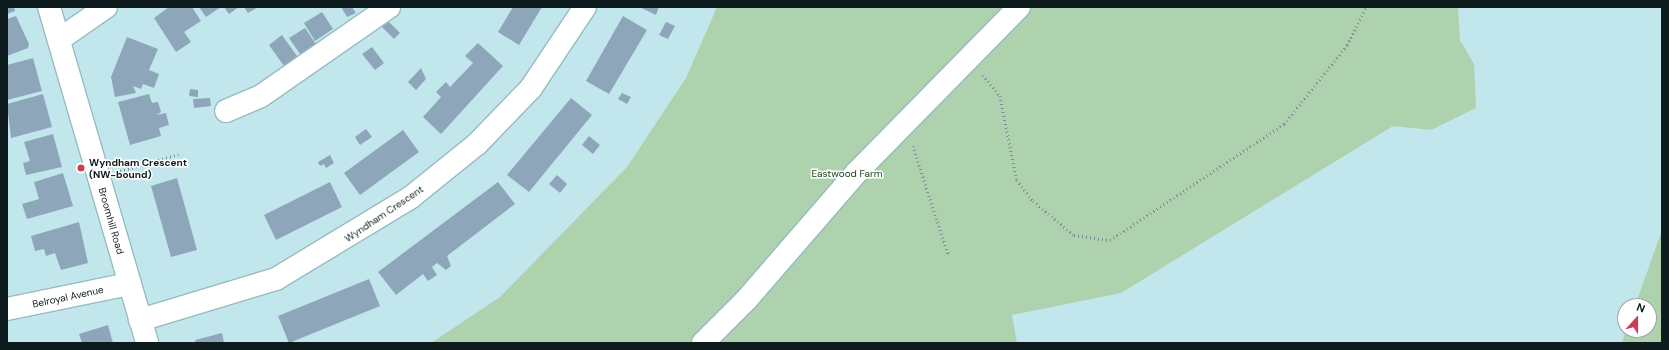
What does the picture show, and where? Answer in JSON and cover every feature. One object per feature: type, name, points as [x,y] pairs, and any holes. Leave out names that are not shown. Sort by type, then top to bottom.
[{"type":"street","name":"Broomhill Road","points":[[49,7],[60,39],[147,343]]},
{"type":"street","points":[[60,39],[106,7]]},
{"type":"street","points":[[226,112],[261,96],[389,7]]},
{"type":"street","name":"Wyndham Crescent","points":[[140,320],[276,279],[410,198],[477,144],[531,88],[586,7]]},
{"type":"street","points":[[703,343],[747,299],[904,123],[968,56],[1019,7]]},
{"type":"street","name":"Belroyal Avenue","points":[[7,309],[129,284]]},
{"type":"path","points":[[968,56],[1000,96],[1017,180],[1033,201],[1074,235],[1110,240],[1284,124],[1347,45],[1366,7]]},
{"type":"path","points":[[904,123],[948,254]]},
{"type":"path","points":[[99,178],[179,154]]},
{"type":"green space","name":"Eastwood Farm","points":[[717,7],[1458,7],[1460,40],[1474,64],[1476,108],[1431,130],[1393,126],[1121,293],[1012,315],[1017,343],[431,343],[500,297],[627,167],[686,78]]},
{"type":"green space","points":[[1662,230],[1662,343],[1622,343],[1624,338],[1657,338],[1657,298],[1638,298]]},
{"type":"building","points":[[7,7],[14,7],[15,11],[7,14]]},
{"type":"building","points":[[169,7],[192,7],[201,21],[184,32],[191,42],[176,52],[154,18]]},
{"type":"building","points":[[199,7],[221,7],[206,17]]},
{"type":"building","points":[[224,7],[239,7],[229,14]]},
{"type":"building","points":[[244,7],[258,7],[248,13]]},
{"type":"building","points":[[341,7],[352,7],[356,13],[347,17]]},
{"type":"building","points":[[513,7],[542,7],[519,45],[498,32]]},
{"type":"building","points":[[639,7],[659,7],[656,15]]},
{"type":"building","points":[[322,12],[333,29],[315,41],[304,23]]},
{"type":"building","points":[[16,16],[29,44],[28,48],[7,56],[7,19]]},
{"type":"building","points":[[623,16],[647,30],[609,94],[586,81]]},
{"type":"building","points":[[386,19],[400,33],[394,39],[380,25]]},
{"type":"building","points":[[666,22],[675,26],[668,39],[659,35]]},
{"type":"building","points":[[305,28],[316,44],[300,54],[289,38]]},
{"type":"building","points":[[282,35],[297,56],[284,66],[269,45]]},
{"type":"building","points":[[127,37],[158,49],[149,70],[159,74],[154,88],[143,84],[141,89],[133,86],[136,93],[115,97],[111,77]]},
{"type":"building","points":[[478,43],[503,66],[441,134],[423,117],[441,97],[436,92],[446,82],[450,87],[473,63],[465,56]]},
{"type":"building","points":[[372,47],[384,63],[375,70],[362,54]]},
{"type":"building","points":[[33,58],[42,91],[7,100],[7,65]]},
{"type":"building","points":[[421,68],[426,79],[416,90],[408,82]]},
{"type":"building","points":[[190,89],[198,90],[198,97],[189,96]]},
{"type":"building","points":[[622,93],[631,97],[627,104],[618,99]]},
{"type":"building","points":[[43,94],[52,127],[11,138],[7,104]]},
{"type":"building","points":[[149,94],[152,103],[158,102],[161,112],[156,115],[166,113],[169,125],[159,128],[161,136],[130,145],[118,102]]},
{"type":"building","points":[[210,98],[211,106],[194,108],[193,99]]},
{"type":"building","points":[[571,98],[592,115],[529,192],[507,175]]},
{"type":"building","points":[[366,129],[372,137],[360,145],[355,137]]},
{"type":"building","points":[[403,130],[419,152],[360,195],[344,173]]},
{"type":"building","points":[[53,134],[62,167],[26,175],[23,163],[30,161],[24,142]]},
{"type":"building","points":[[589,136],[600,145],[593,154],[582,145]]},
{"type":"building","points":[[330,155],[334,163],[326,168],[324,164],[320,166],[318,162]]},
{"type":"building","points":[[63,173],[73,206],[27,219],[22,204],[39,199],[34,182]]},
{"type":"building","points":[[557,175],[567,184],[560,193],[549,184]]},
{"type":"building","points":[[177,178],[197,250],[171,257],[151,186]]},
{"type":"building","points":[[330,182],[342,207],[276,240],[264,215]]},
{"type":"building","points":[[498,182],[515,204],[447,256],[451,266],[446,270],[437,263],[432,267],[437,275],[428,281],[423,274],[396,295],[378,272]]},
{"type":"building","points":[[79,222],[88,263],[61,270],[55,253],[46,256],[44,249],[35,251],[31,236]]},
{"type":"building","points":[[369,279],[380,306],[289,343],[278,316]]},
{"type":"building","points":[[108,325],[113,343],[82,343],[79,334]]},
{"type":"building","points":[[222,333],[224,343],[196,343],[195,340]]},
{"type":"place","name":"Wyndham Crescent (NW-bound)","points":[[81,168]]}]
